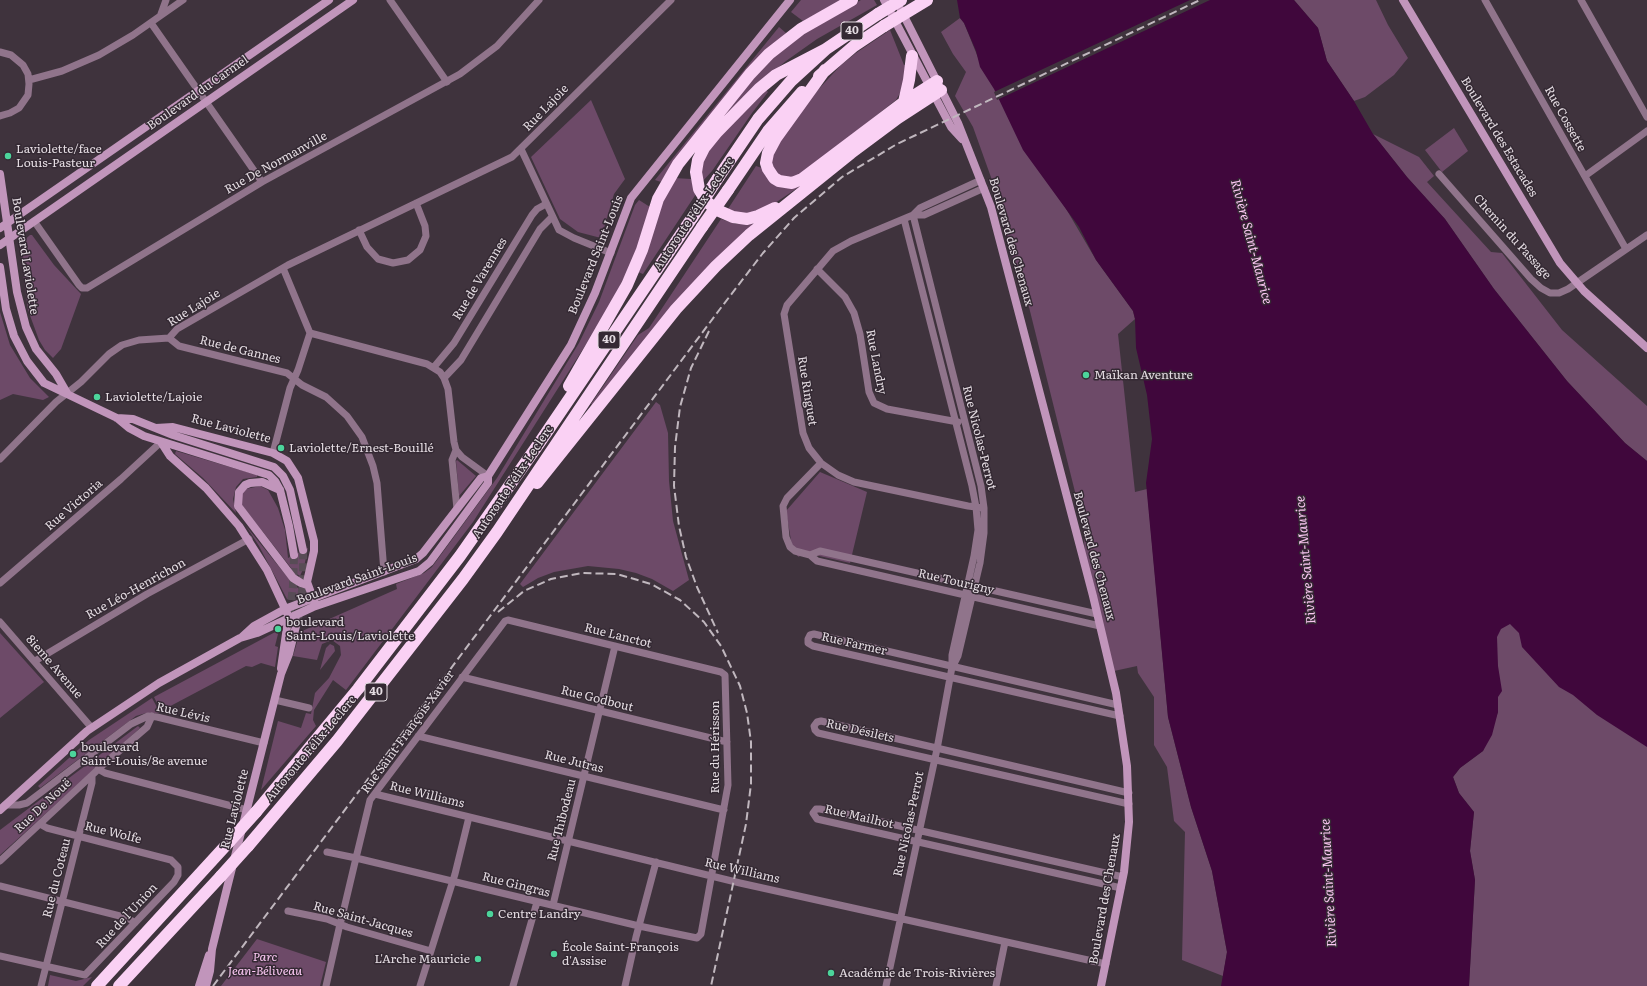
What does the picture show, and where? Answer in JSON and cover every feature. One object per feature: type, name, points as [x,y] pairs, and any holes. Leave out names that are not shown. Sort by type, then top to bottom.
[{"type":"highway","points":[[526,462],[627,285],[642,250],[658,199],[678,164],[750,74],[769,54],[801,29],[852,0]]},
{"type":"highway","name":"Autoroute Félix-Leclerc","points":[[97,986],[229,842],[251,811],[318,738],[405,628],[466,547],[526,462],[718,178],[769,106],[798,75],[826,49],[901,0]]},
{"type":"highway","name":"Autoroute Félix-Leclerc","points":[[118,986],[248,846],[330,749],[393,670],[497,532],[778,118],[825,70],[854,46],[927,0]]},
{"type":"highway","points":[[803,191],[758,216],[749,219],[735,218],[720,212],[705,200],[697,183],[696,166],[701,153],[709,141],[753,95],[776,75],[826,49]]},
{"type":"highway","points":[[904,102],[912,56]]},
{"type":"highway","points":[[825,70],[776,138],[768,153],[766,160],[768,169],[774,178],[779,181],[792,183],[802,179],[904,102],[935,88]]},
{"type":"highway","points":[[497,532],[566,450],[689,293],[734,249],[803,191],[935,88]]},
{"type":"street","points":[[158,18],[163,10],[166,0]]},
{"type":"street","points":[[29,80],[62,72],[93,58],[151,23],[183,0]]},
{"type":"street","name":"Boulevard du Carmel","points":[[0,228],[329,0]]},
{"type":"street","name":"Boulevard du Carmel","points":[[0,245],[353,0]]},
{"type":"street","points":[[390,0],[447,82]]},
{"type":"street","name":"Rue De Normanville","points":[[34,221],[79,285],[85,288],[262,182],[447,82],[476,64],[497,46],[539,0]]},
{"type":"street","name":"Rue Lajoie","points":[[0,459],[46,411],[109,354],[122,345],[139,340],[169,338],[177,329],[283,268],[359,230],[502,163],[520,149],[603,65],[671,0]]},
{"type":"street","name":"Boulevard Saint-Louis","points":[[240,638],[258,633],[316,606],[424,567],[488,483],[488,476],[571,345],[588,309],[611,253],[631,198],[790,0]]},
{"type":"street","name":"Boulevard des Chenaux","points":[[884,0],[912,56],[935,88]]},
{"type":"street","name":"Boulevard des Chenaux","points":[[896,0],[951,127],[964,141],[983,184],[998,234],[1097,614],[1118,705],[1129,793],[1128,833],[1123,877],[1101,986]]},
{"type":"street","name":"Boulevard des Estacades","points":[[1403,0],[1551,250],[1577,284]]},
{"type":"street","name":"Rue Cossette","points":[[1486,0],[1626,249]]},
{"type":"street","points":[[1581,0],[1647,117]]},
{"type":"street","points":[[151,23],[262,182]]},
{"type":"street","points":[[283,32],[291,43]]},
{"type":"street","points":[[0,52],[11,55],[19,61],[26,69],[29,80],[28,95],[23,104],[10,113],[0,116]]},
{"type":"street","points":[[1585,176],[1647,131]]},
{"type":"street","points":[[520,149],[556,226],[564,233],[611,253]]},
{"type":"street","points":[[111,150],[119,162]]},
{"type":"street","name":"Boulevard Laviolette","points":[[0,174],[18,292],[26,327],[36,350],[56,374],[67,393]]},
{"type":"street","name":"Chemin du Passage","points":[[1439,174],[1538,286],[1550,293],[1559,294],[1577,284],[1647,235]]},
{"type":"street","name":"Rue Ringuet","points":[[980,507],[850,481],[838,475],[821,463],[810,448],[802,430],[784,314],[787,305],[817,269],[830,254],[844,244],[913,215],[920,208],[983,184]]},
{"type":"street","points":[[359,230],[367,248],[378,259],[393,263],[408,260],[420,250],[426,236],[425,226],[416,203]]},
{"type":"street","name":"Rue de Varennes","points":[[434,367],[454,343],[532,215],[537,209],[546,204]]},
{"type":"street","name":"Rue Nicolas-Perrot","points":[[886,986],[937,749],[952,667],[958,656],[969,596],[984,542],[980,507],[981,486],[913,215]]},
{"type":"street","name":"Rue de Varennes","points":[[444,378],[460,360],[540,229],[552,217]]},
{"type":"street","name":"Rue Nicolas-Perrot","points":[[904,219],[956,422],[980,507]]},
{"type":"street","points":[[0,267],[8,313],[18,346],[32,369],[44,383],[67,393]]},
{"type":"street","points":[[273,453],[290,388],[310,333],[283,268]]},
{"type":"street","name":"Rue Landry","points":[[817,269],[844,297],[854,313],[860,334],[869,392],[874,403],[888,409],[964,423]]},
{"type":"street","points":[[1577,284],[1647,348]]},
{"type":"street","points":[[310,333],[434,367],[444,378],[448,389],[456,450],[462,457],[488,476]]},
{"type":"street","name":"Rue de Gannes","points":[[169,338],[179,346],[286,372],[302,385],[326,397],[352,422],[365,443],[377,483],[384,572]]},
{"type":"street","name":"Rue Laviolette","points":[[67,393],[118,418],[129,428],[161,442],[261,472],[272,478],[280,490],[290,526],[294,556]]},
{"type":"street","name":"Rue Laviolette","points":[[118,418],[133,419],[182,438],[266,463],[277,470],[284,478],[290,490],[303,550]]},
{"type":"street","name":"Rue Laviolette","points":[[156,428],[173,427],[273,453],[286,459],[295,473],[315,546],[307,585]]},
{"type":"street","points":[[161,442],[170,456],[218,501],[249,539],[267,570],[289,618]]},
{"type":"street","name":"Rue Victoria","points":[[0,583],[121,479],[161,442]]},
{"type":"street","points":[[456,450],[452,460],[456,509]]},
{"type":"street","name":"Rue Tourigny","points":[[821,463],[788,498],[783,506],[788,543],[794,551],[810,555],[817,561],[1100,626]]},
{"type":"street","name":"Boulevard Saint-Louis","points":[[3,807],[91,727],[159,683],[240,638],[254,626],[285,609],[313,597],[419,558],[481,478],[488,476]]},
{"type":"street","points":[[280,490],[262,482],[250,482],[239,492],[237,502],[243,514],[293,578],[307,585],[316,606]]},
{"type":"street","name":"Rue Léo-Henrichon","points":[[35,662],[147,594],[249,539]]},
{"type":"street","name":"Rue Tourigny","points":[[810,555],[820,551],[1097,614]]},
{"type":"street","name":"Rue Lanctot","points":[[507,620],[724,674]]},
{"type":"street","name":"Rue Saint-François-Xavier","points":[[326,986],[370,800],[462,677],[507,620]]},
{"type":"street","name":"8ieme Avenue","points":[[0,622],[91,727]]},
{"type":"street","name":"Rue Laviolette","points":[[206,986],[212,949],[251,811],[264,744],[281,674],[289,654],[297,622]]},
{"type":"street","name":"Rue Laviolette","points":[[281,674],[282,652],[287,627]]},
{"type":"street","name":"Rue Farmer","points":[[1118,705],[814,634],[810,635],[808,639],[808,643],[813,646],[1120,716]]},
{"type":"street","name":"Rue Thibodeau","points":[[553,905],[615,646]]},
{"type":"street","name":"Rue du Hérisson","points":[[698,938],[701,934],[728,782],[724,674]]},
{"type":"street","name":"Rue Godbout","points":[[462,677],[727,742]]},
{"type":"street","points":[[275,700],[309,708]]},
{"type":"street","name":"Rue Lévis","points":[[3,807],[19,806],[28,802],[133,723],[144,717],[152,716],[264,744]]},
{"type":"street","name":"Rue De Nouë","points":[[0,861],[98,769],[147,727],[152,716]]},
{"type":"street","name":"Rue Désilets","points":[[1129,793],[820,722],[817,722],[814,726],[818,733],[1129,804]]},
{"type":"street","name":"Rue Jutras","points":[[418,736],[724,810]]},
{"type":"street","points":[[98,769],[105,773],[251,811]]},
{"type":"street","name":"Rue du Coteau","points":[[41,986],[92,783],[92,776]]},
{"type":"street","name":"Rue Williams","points":[[375,794],[712,876],[1106,964]]},
{"type":"street","name":"Rue Mailhot","points":[[1121,888],[817,819],[813,814],[816,809],[820,809],[1123,877]]},
{"type":"street","points":[[420,986],[453,881],[469,817]]},
{"type":"street","name":"Rue Wolfe","points":[[40,824],[45,827],[168,859],[175,863],[178,868]]},
{"type":"street","name":"Rue Gingras","points":[[327,852],[694,939],[698,938]]},
{"type":"street","points":[[625,986],[656,862]]},
{"type":"street","name":"Rue de l'Union","points":[[46,967],[85,975],[175,880],[178,875],[178,868]]},
{"type":"street","points":[[0,886],[128,918],[135,923]]},
{"type":"street","points":[[513,986],[537,902]]},
{"type":"street","name":"Rue Saint-Jacques","points":[[288,911],[327,919],[431,951]]},
{"type":"street","points":[[996,986],[1006,942]]},
{"type":"street","name":"Rue Laviolette","points":[[199,986],[203,970],[212,949]]},
{"type":"street","points":[[0,956],[46,967]]},
{"type":"green space","points":[[801,0],[843,0],[803,21],[791,12]]},
{"type":"green space","points":[[861,0],[874,0],[877,5],[817,39],[786,61],[764,79],[715,127],[736,98],[777,52],[821,22]]},
{"type":"green space","points":[[1294,0],[1376,0],[1388,25],[1408,58],[1394,75],[1365,97],[1354,101],[1327,61],[1318,28]]},
{"type":"green space","points":[[960,18],[964,23],[979,60],[1096,260],[1133,311],[1135,319],[1118,334],[1135,492],[1147,489],[1168,717],[1191,807],[1212,871],[1227,952],[1223,976],[1182,960],[1185,832],[1174,821],[1167,767],[1154,745],[1154,697],[1138,673],[1137,666],[1114,671],[1087,585],[1083,524],[1028,303],[1013,259],[997,194],[973,127],[955,96],[966,72],[953,54],[941,32]]},
{"type":"green space","points":[[779,27],[786,33],[675,159],[661,182],[655,180]]},
{"type":"green space","points":[[890,30],[904,65],[906,65],[903,88],[896,100],[795,179],[776,175],[771,168],[772,152],[816,92],[841,65]]},
{"type":"green space","points":[[766,90],[768,92],[712,171],[701,183],[703,157],[718,136]]},
{"type":"green space","points":[[591,100],[625,179],[614,194],[601,238],[578,232],[560,219],[531,157]]},
{"type":"green space","points":[[1454,128],[1468,151],[1442,172],[1425,150]]},
{"type":"green space","points":[[1373,134],[1419,157],[1434,176],[1427,182],[1491,252],[1502,253],[1562,330],[1647,406],[1647,461],[1625,443],[1567,381],[1494,289],[1445,219],[1407,177]]},
{"type":"green space","points":[[756,166],[762,168],[765,175],[771,182],[779,187],[790,188],[805,183],[772,205],[748,216],[726,212]]},
{"type":"green space","points":[[674,178],[691,179],[696,194],[643,274],[638,272],[659,210]]},
{"type":"green space","points":[[639,200],[650,207],[638,251],[604,316],[473,522],[346,690],[333,680],[314,710],[313,720],[316,726],[261,790],[278,721],[301,728],[306,713],[311,714],[315,693],[329,678],[341,655],[340,646],[332,640],[322,644],[317,660],[293,656],[300,632],[397,589],[396,584],[424,573],[432,567],[497,478],[579,343],[599,302],[635,205]]},
{"type":"green space","points":[[721,219],[736,224],[754,223],[595,407],[591,404],[638,335],[649,328]]},
{"type":"green space","points":[[32,235],[54,265],[81,294],[61,349],[53,358],[45,350],[39,340],[28,310],[20,244]]},
{"type":"green space","points":[[0,312],[10,345],[30,378],[49,397],[43,400],[13,394],[0,400]]},
{"type":"green space","points":[[656,402],[660,405],[668,433],[669,481],[673,521],[689,580],[673,591],[652,579],[636,573],[619,569],[588,566],[554,572],[538,578],[523,587],[520,584]]},
{"type":"green space","points":[[176,451],[257,475],[257,477],[243,479],[236,487],[233,499],[236,513],[203,478],[175,454]]},
{"type":"green space","points":[[457,460],[476,476],[459,496],[456,461]]},
{"type":"green space","points":[[820,472],[867,492],[850,563],[802,552],[799,557],[793,552],[786,511]]},
{"type":"green space","points":[[260,486],[268,490],[278,508],[285,530],[288,558],[308,548],[304,567],[300,576],[295,573],[242,505],[241,500],[243,492],[246,489]]},
{"type":"green space","points":[[246,526],[289,579],[304,594],[291,600],[287,599],[259,546]]},
{"type":"green space","points":[[1487,601],[1647,672],[1647,986],[1469,986],[1475,880],[1470,851],[1474,812],[1459,793],[1453,777],[1460,768],[1483,751],[1498,712],[1498,697]]},
{"type":"green space","points":[[279,630],[275,646],[278,647],[275,667],[261,663],[252,667],[246,666],[161,711],[154,697]]},
{"type":"green space","points":[[0,633],[44,682],[0,718]]},
{"type":"green space","points":[[330,644],[334,646],[335,651],[320,670],[326,648]]},
{"type":"green space","points":[[152,698],[160,713],[146,713],[136,716],[40,788],[38,786],[89,740]]},
{"type":"green space","points":[[138,726],[140,728],[0,855],[0,830]]},
{"type":"green space","name":"Parc Jean-Béliveau","points":[[257,939],[326,962],[320,986],[221,986]]},
{"type":"green space","points":[[50,975],[76,981],[92,977],[83,986],[48,986]]},
{"type":"water","name":"Rivière Saint-Maurice","points":[[957,0],[1294,0],[1318,28],[1327,61],[1354,101],[1373,134],[1407,177],[1445,219],[1494,289],[1567,381],[1625,443],[1647,461],[1647,747],[1597,715],[1573,695],[1559,687],[1522,647],[1519,633],[1510,624],[1501,629],[1497,637],[1498,666],[1502,691],[1498,697],[1498,712],[1492,735],[1483,751],[1460,768],[1453,777],[1459,793],[1474,812],[1470,851],[1475,880],[1469,986],[1221,986],[1227,952],[1212,871],[1191,807],[1168,717],[1146,483],[1152,439],[1147,395],[1136,348],[1135,319],[1133,311],[1096,260],[1079,227],[1023,150],[994,89],[980,67],[976,51],[964,23],[960,18]]},
{"type":"pier","points":[[1190,0],[1210,0],[997,100],[994,92]]},
{"type":"tunnel","points":[[298,619],[303,584],[303,550]]},
{"type":"tunnel","points":[[290,612],[294,555]]},
{"type":"railway","points":[[213,986],[720,309],[763,253],[794,218],[842,177],[897,144],[1200,0]]},
{"type":"railway","points":[[709,331],[691,368],[680,407],[675,447],[674,486],[679,526],[686,557],[697,587],[718,633]]},
{"type":"railway","points":[[498,612],[524,591],[551,579],[582,573],[617,574],[651,584],[680,600],[704,622],[721,646],[740,686],[747,713],[751,742],[751,784],[746,824],[711,986]]},
{"type":"place","name":"Laviolette/face Louis-Pasteur","points":[[8,156]]},
{"type":"place","name":"Maïkan Aventure","points":[[1086,375]]},
{"type":"place","name":"Laviolette/Lajoie","points":[[97,397]]},
{"type":"place","name":"Laviolette/Ernest-Bouillé","points":[[281,448]]},
{"type":"place","name":"boulevard Saint-Louis/Laviolette","points":[[278,629]]},
{"type":"place","name":"boulevard Saint-Louis/8e avenue","points":[[73,754]]},
{"type":"place","name":"Centre Landry","points":[[490,914]]},
{"type":"place","name":"École Saint-François d'Assise","points":[[554,954]]},
{"type":"place","name":"L'Arche Mauricie","points":[[478,959]]},
{"type":"place","name":"Académie de Trois-Rivières","points":[[831,973]]}]
